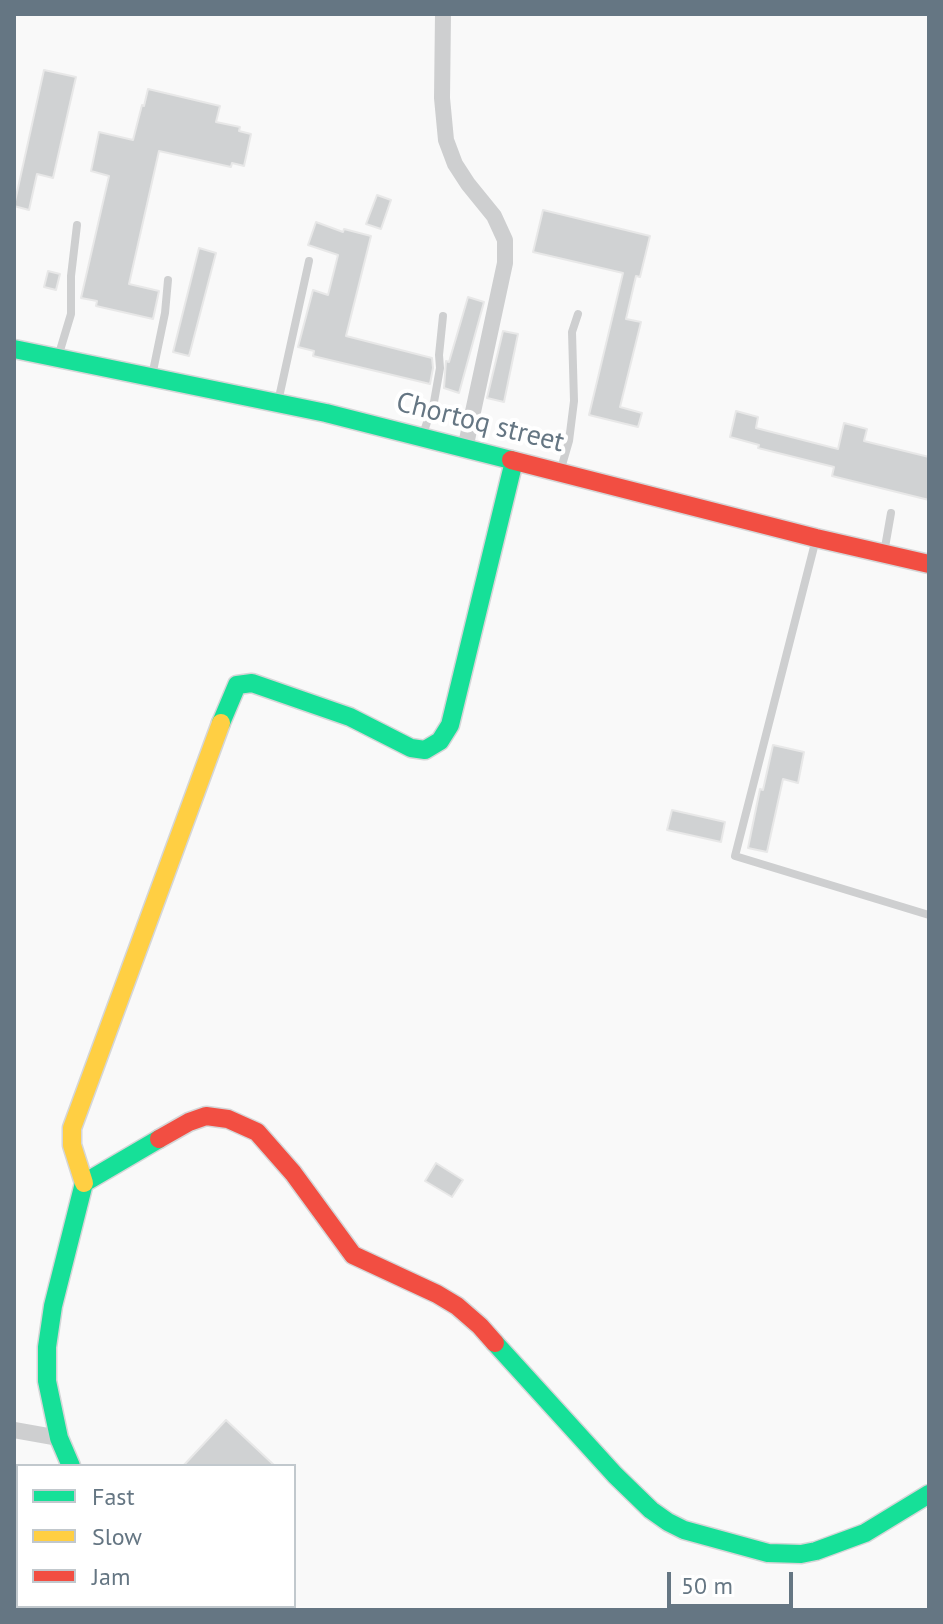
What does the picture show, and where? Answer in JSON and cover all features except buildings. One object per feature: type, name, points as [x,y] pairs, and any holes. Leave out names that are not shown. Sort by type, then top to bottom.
[{"type":"street","points":[[443,14],[442,98],[446,140],[455,164],[494,216],[505,240],[505,263],[465,449]]},
{"type":"street","name":"Chortoq street","points":[[14,349],[326,413],[929,564]]},
{"type":"street","points":[[70,1464],[59,1438],[47,1381],[47,1347],[53,1306],[84,1183],[72,1145],[72,1128],[234,689],[243,683],[252,683],[350,717],[411,748],[425,750],[440,741],[450,725],[514,461]]},
{"type":"street","points":[[84,1183],[189,1122],[206,1116],[228,1119],[257,1132],[293,1173],[353,1255],[457,1306],[480,1326],[615,1475],[651,1510],[684,1530],[757,1551],[801,1554],[865,1533],[929,1494]]},
{"type":"street","points":[[14,1430],[59,1438]]},
{"type":"lane","points":[[58,358],[71,314],[71,276],[77,225]]},
{"type":"lane","points":[[278,403],[309,261]]},
{"type":"lane","points":[[152,377],[165,313],[168,280]]},
{"type":"lane","points":[[560,473],[569,441],[574,401],[572,332],[578,314]]},
{"type":"lane","points":[[421,437],[434,402],[440,368],[443,316]]},
{"type":"lane","points":[[884,554],[891,513]]},
{"type":"lane","points":[[816,538],[735,856],[929,915]]},
{"type":"traffic: fast","points":[[14,349],[326,413],[511,460]]},
{"type":"traffic: fast","points":[[221,723],[237,685],[252,683],[350,717],[411,748],[425,750],[440,741],[450,725],[514,461]]},
{"type":"traffic: fast","points":[[70,1464],[59,1438],[47,1381],[47,1347],[53,1306],[84,1183],[159,1139]]},
{"type":"traffic: fast","points":[[495,1343],[615,1475],[651,1510],[684,1530],[768,1553],[801,1554],[865,1533],[929,1494]]},
{"type":"traffic: slow","points":[[84,1183],[72,1145],[72,1128],[221,723]]},
{"type":"traffic: jam","points":[[511,460],[929,564]]},
{"type":"traffic: jam","points":[[159,1139],[206,1116],[228,1119],[257,1132],[293,1173],[353,1255],[457,1306],[495,1343]]}]
